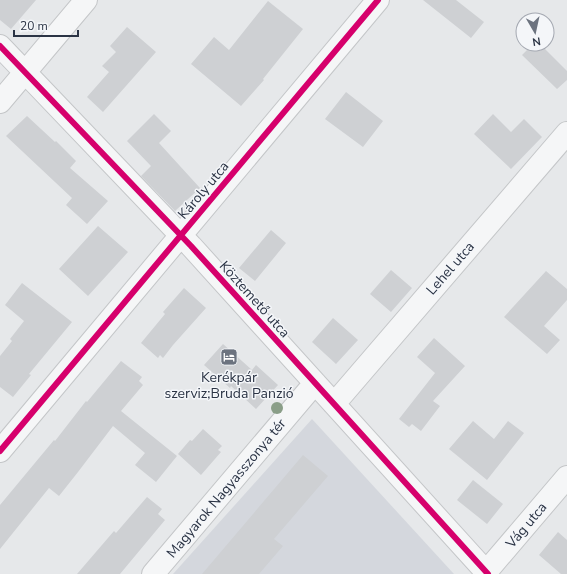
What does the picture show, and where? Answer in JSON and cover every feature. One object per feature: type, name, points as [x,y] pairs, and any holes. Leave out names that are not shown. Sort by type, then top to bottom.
[{"type":"street","points":[[0,102],[86,0]]},
{"type":"street","name":"Károly utca","points":[[0,451],[378,0]]},
{"type":"street","name":"Köztemető utca","points":[[0,46],[180,236],[487,573]]},
{"type":"street","name":"Lehel utca","points":[[334,404],[567,133]]},
{"type":"street","name":"Magyarok Nagyasszonya tér","points":[[153,574],[315,383]]},
{"type":"street","name":"Vág utca","points":[[487,573],[567,477]]},
{"type":"shaded area","points":[[312,419],[454,574],[173,574]]},
{"type":"building","points":[[0,0],[36,0],[11,29],[0,20]]},
{"type":"building","points":[[423,0],[456,0],[484,22],[471,38]]},
{"type":"building","points":[[268,1],[303,29],[263,79],[264,80],[241,106],[191,64],[214,37],[229,50]]},
{"type":"building","points":[[127,27],[156,52],[103,112],[87,97],[109,72],[102,66],[116,52],[110,46]]},
{"type":"building","points":[[525,52],[548,52],[567,71],[567,80],[557,89],[522,55]]},
{"type":"building","points":[[346,92],[383,121],[363,147],[325,119]]},
{"type":"building","points":[[154,114],[171,131],[159,143],[200,188],[175,211],[141,176],[151,166],[127,141]]},
{"type":"building","points":[[493,114],[511,132],[524,119],[542,137],[511,169],[474,134]]},
{"type":"building","points":[[27,116],[55,142],[56,141],[76,161],[70,168],[108,201],[87,224],[66,205],[72,198],[6,136]]},
{"type":"building","points":[[98,226],[128,252],[88,296],[59,269]]},
{"type":"building","points":[[271,230],[286,243],[255,281],[239,268]]},
{"type":"building","points":[[391,270],[412,288],[391,312],[370,294]]},
{"type":"building","points":[[546,271],[567,289],[567,300],[544,326],[560,340],[547,354],[504,317]]},
{"type":"building","points":[[22,283],[72,322],[29,374],[31,375],[13,397],[0,387],[0,356],[12,341],[10,339],[24,321],[5,305]]},
{"type":"building","points":[[184,288],[206,308],[163,358],[160,355],[158,358],[141,343],[165,314],[163,312]]},
{"type":"building","points":[[333,318],[358,340],[336,364],[312,342]]},
{"type":"building","points":[[434,338],[465,366],[433,401],[440,406],[421,431],[412,424],[409,427],[399,419],[435,373],[417,357]]},
{"type":"building","points":[[223,344],[252,370],[256,365],[278,385],[256,409],[231,386],[230,388],[204,365]]},
{"type":"building","points":[[121,361],[142,377],[139,381],[143,385],[121,411],[177,456],[156,482],[135,465],[145,453],[113,426],[59,496],[49,488],[0,549],[0,505]]},
{"type":"building","points":[[473,421],[494,439],[508,421],[524,433],[487,480],[449,449]]},
{"type":"building","points":[[203,429],[222,446],[218,450],[221,452],[201,475],[178,454],[190,440],[192,441]]},
{"type":"building","points":[[303,455],[328,476],[274,539],[283,546],[259,574],[202,574]]},
{"type":"building","points":[[473,480],[503,504],[487,524],[457,500]]},
{"type":"building","points":[[147,497],[162,509],[158,514],[165,520],[120,574],[77,574],[114,531],[116,533]]},
{"type":"building","points":[[558,532],[567,540],[567,574],[561,574],[539,555]]},
{"type":"cycle path","points":[[0,451],[378,0]]},
{"type":"cycle path","points":[[0,46],[191,246],[488,574]]},
{"type":"place","name":"Kerékpár szerviz;Bruda Panzió","points":[[229,357]]}]
